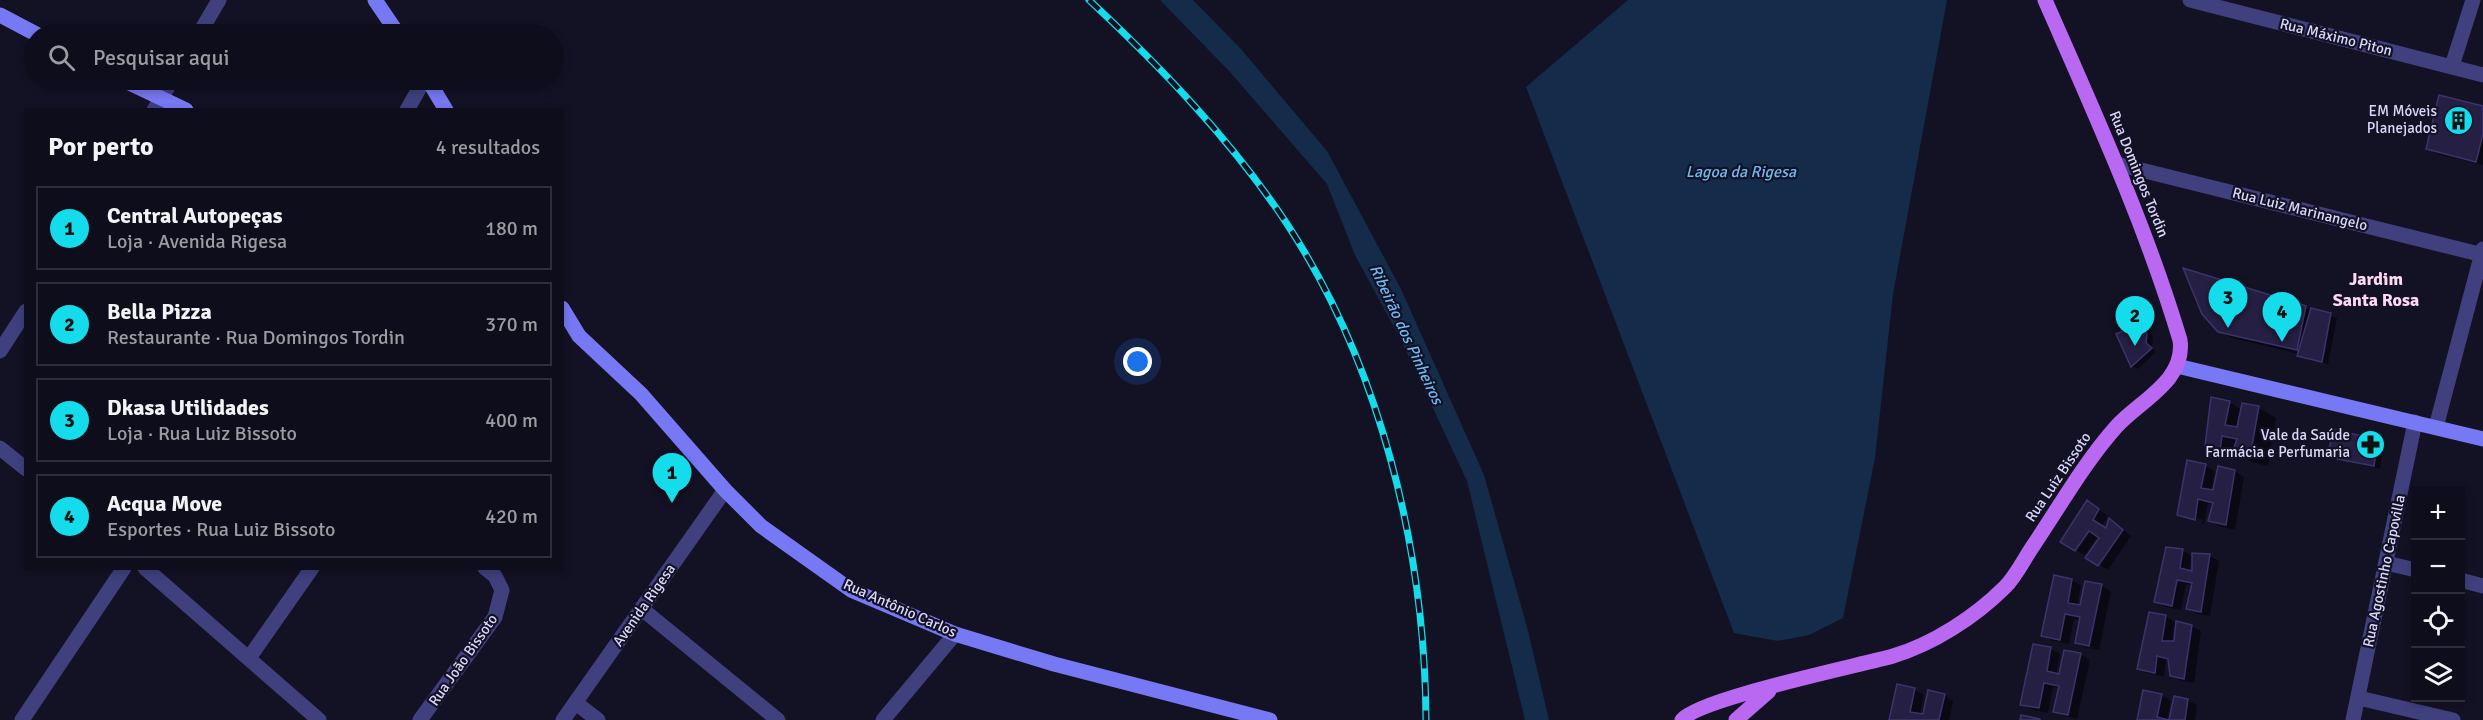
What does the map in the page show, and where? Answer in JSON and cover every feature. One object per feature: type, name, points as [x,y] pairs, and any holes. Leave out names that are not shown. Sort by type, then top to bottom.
[{"type":"main road","points":[[375,0],[391,24]]},
{"type":"main road","name":"Rua Domingos Tordin","points":[[2045,0],[2117,164],[2157,270],[2180,340],[2181,351],[2177,366]]},
{"type":"main road","points":[[0,15],[24,28]]},
{"type":"main road","points":[[138,90],[158,103],[178,108]]},
{"type":"main road","points":[[433,90],[445,108]]},
{"type":"main road","name":"Rua Antônio Carlos","points":[[564,311],[579,336],[640,394],[725,490],[761,526],[851,590],[955,634],[1076,670],[1270,720]]},
{"type":"main road","points":[[564,326],[579,336]]},
{"type":"main road","points":[[2177,366],[2483,439]]},
{"type":"main road","name":"Rua Luiz Bissoto","points":[[1682,720],[1688,713],[1708,704],[1895,655],[1926,643],[1969,616],[2005,586],[2093,454],[2118,425],[2169,378],[2177,366]]},
{"type":"main road","points":[[1736,720],[1774,687]]},
{"type":"street","points":[[205,24],[219,0]]},
{"type":"street","name":"Rua Máximo Piton","points":[[2190,0],[2483,75]]},
{"type":"street","points":[[2452,66],[2473,0]]},
{"type":"street","points":[[158,103],[166,90]]},
{"type":"street","points":[[408,108],[420,90]]},
{"type":"street","name":"Rua Luiz Marinangelo","points":[[2117,164],[2482,253]]},
{"type":"street","points":[[2436,427],[2482,253]]},
{"type":"street","points":[[0,351],[24,314]]},
{"type":"street","name":"Rua Agostinho Capovilla","points":[[2354,720],[2415,422]]},
{"type":"street","points":[[0,448],[24,467]]},
{"type":"street","name":"Avenida Rigesa","points":[[563,720],[725,490]]},
{"type":"street","points":[[2386,563],[2411,569]]},
{"type":"street","points":[[22,720],[123,570]]},
{"type":"street","points":[[147,570],[319,720]]},
{"type":"street","points":[[249,658],[311,570]]},
{"type":"street","name":"Rua João Bissoto","points":[[420,720],[495,617],[502,590],[495,576],[488,570]]},
{"type":"street","points":[[2465,581],[2483,586]]},
{"type":"street","points":[[642,609],[778,720]]},
{"type":"street","points":[[883,720],[955,634]]},
{"type":"street","points":[[2358,698],[2453,720]]},
{"type":"street","points":[[576,702],[598,720]]},
{"type":"water","name":"Ribeirão dos Pinheiros","points":[[1160,0],[1193,0],[1241,49],[1327,151],[1401,289],[1484,475],[1527,627],[1549,720],[1525,720],[1467,481],[1401,340],[1355,255],[1327,184],[1230,72]]},
{"type":"water","name":"Lagoa da Rigesa","points":[[1628,0],[1947,0],[1893,294],[1875,458],[1843,618],[1809,635],[1778,641],[1734,633],[1526,87]]},
{"type":"building","name":"EM Móveis Planejados","points":[[2439,95],[2483,106],[2483,134],[2476,162],[2426,149]]},
{"type":"building","points":[[2183,268],[2306,306],[2297,350],[2218,332],[2202,314]]},
{"type":"building","points":[[2311,308],[2331,313],[2322,362],[2297,356]]},
{"type":"building","points":[[2143,322],[2147,334],[2146,343],[2152,348],[2131,367],[2116,334]]},
{"type":"building","points":[[2211,397],[2230,401],[2225,425],[2237,427],[2242,403],[2259,406],[2250,457],[2232,453],[2237,439],[2222,436],[2220,451],[2205,446]]},
{"type":"building","points":[[2334,430],[2378,439],[2374,466],[2337,459],[2338,452],[2329,448]]},
{"type":"building","points":[[2187,460],[2206,464],[2201,488],[2213,490],[2218,466],[2235,470],[2226,525],[2208,521],[2213,503],[2198,499],[2195,520],[2177,515]]},
{"type":"building","points":[[2087,500],[2099,509],[2093,520],[2106,528],[2109,518],[2123,530],[2098,566],[2085,558],[2099,538],[2089,531],[2075,551],[2060,542]]},
{"type":"building","points":[[2166,547],[2183,549],[2180,568],[2192,571],[2192,553],[2210,554],[2201,612],[2186,609],[2192,583],[2177,580],[2172,606],[2154,602]]},
{"type":"building","points":[[2054,575],[2072,579],[2068,603],[2080,605],[2085,581],[2102,584],[2089,646],[2075,643],[2080,617],[2065,614],[2060,640],[2041,636]]},
{"type":"building","points":[[2149,612],[2166,615],[2162,641],[2174,641],[2176,621],[2192,625],[2184,679],[2170,676],[2168,659],[2157,656],[2155,673],[2137,669]]},
{"type":"building","points":[[2033,644],[2051,647],[2047,671],[2059,674],[2064,650],[2081,653],[2068,715],[2053,712],[2059,686],[2044,683],[2039,708],[2020,705]]},
{"type":"building","points":[[1897,684],[1915,688],[1910,712],[1923,714],[1928,690],[1945,694],[1939,720],[1889,720]]},
{"type":"building","points":[[2143,690],[2162,694],[2157,717],[2169,720],[2137,720]]},
{"type":"building","points":[[2174,696],[2188,699],[2185,720],[2169,720]]},
{"type":"building","points":[[2021,715],[2040,719],[2040,720],[2020,720]]},
{"type":"railway","points":[[1089,0],[1195,106],[1266,193],[1320,279],[1348,338],[1372,399],[1391,462],[1406,526],[1417,591],[1424,656],[1426,720]]},
{"type":"place","name":"EM Móveis Planejados","points":[[2458,120]]},
{"type":"place","name":"Dkasa Utilidades","points":[[2228,328]]},
{"type":"place","name":"Acqua Move","points":[[2282,342]]},
{"type":"place","name":"Bella Pizza","points":[[2135,346]]},
{"type":"place","name":"Vale da Saúde Farmácia e Perfumaria","points":[[2371,444]]},
{"type":"place","name":"Central Autopeças","points":[[672,503]]},
{"type":"district","name":"Jardim Santa Rosa","points":[[2376,289]]}]
